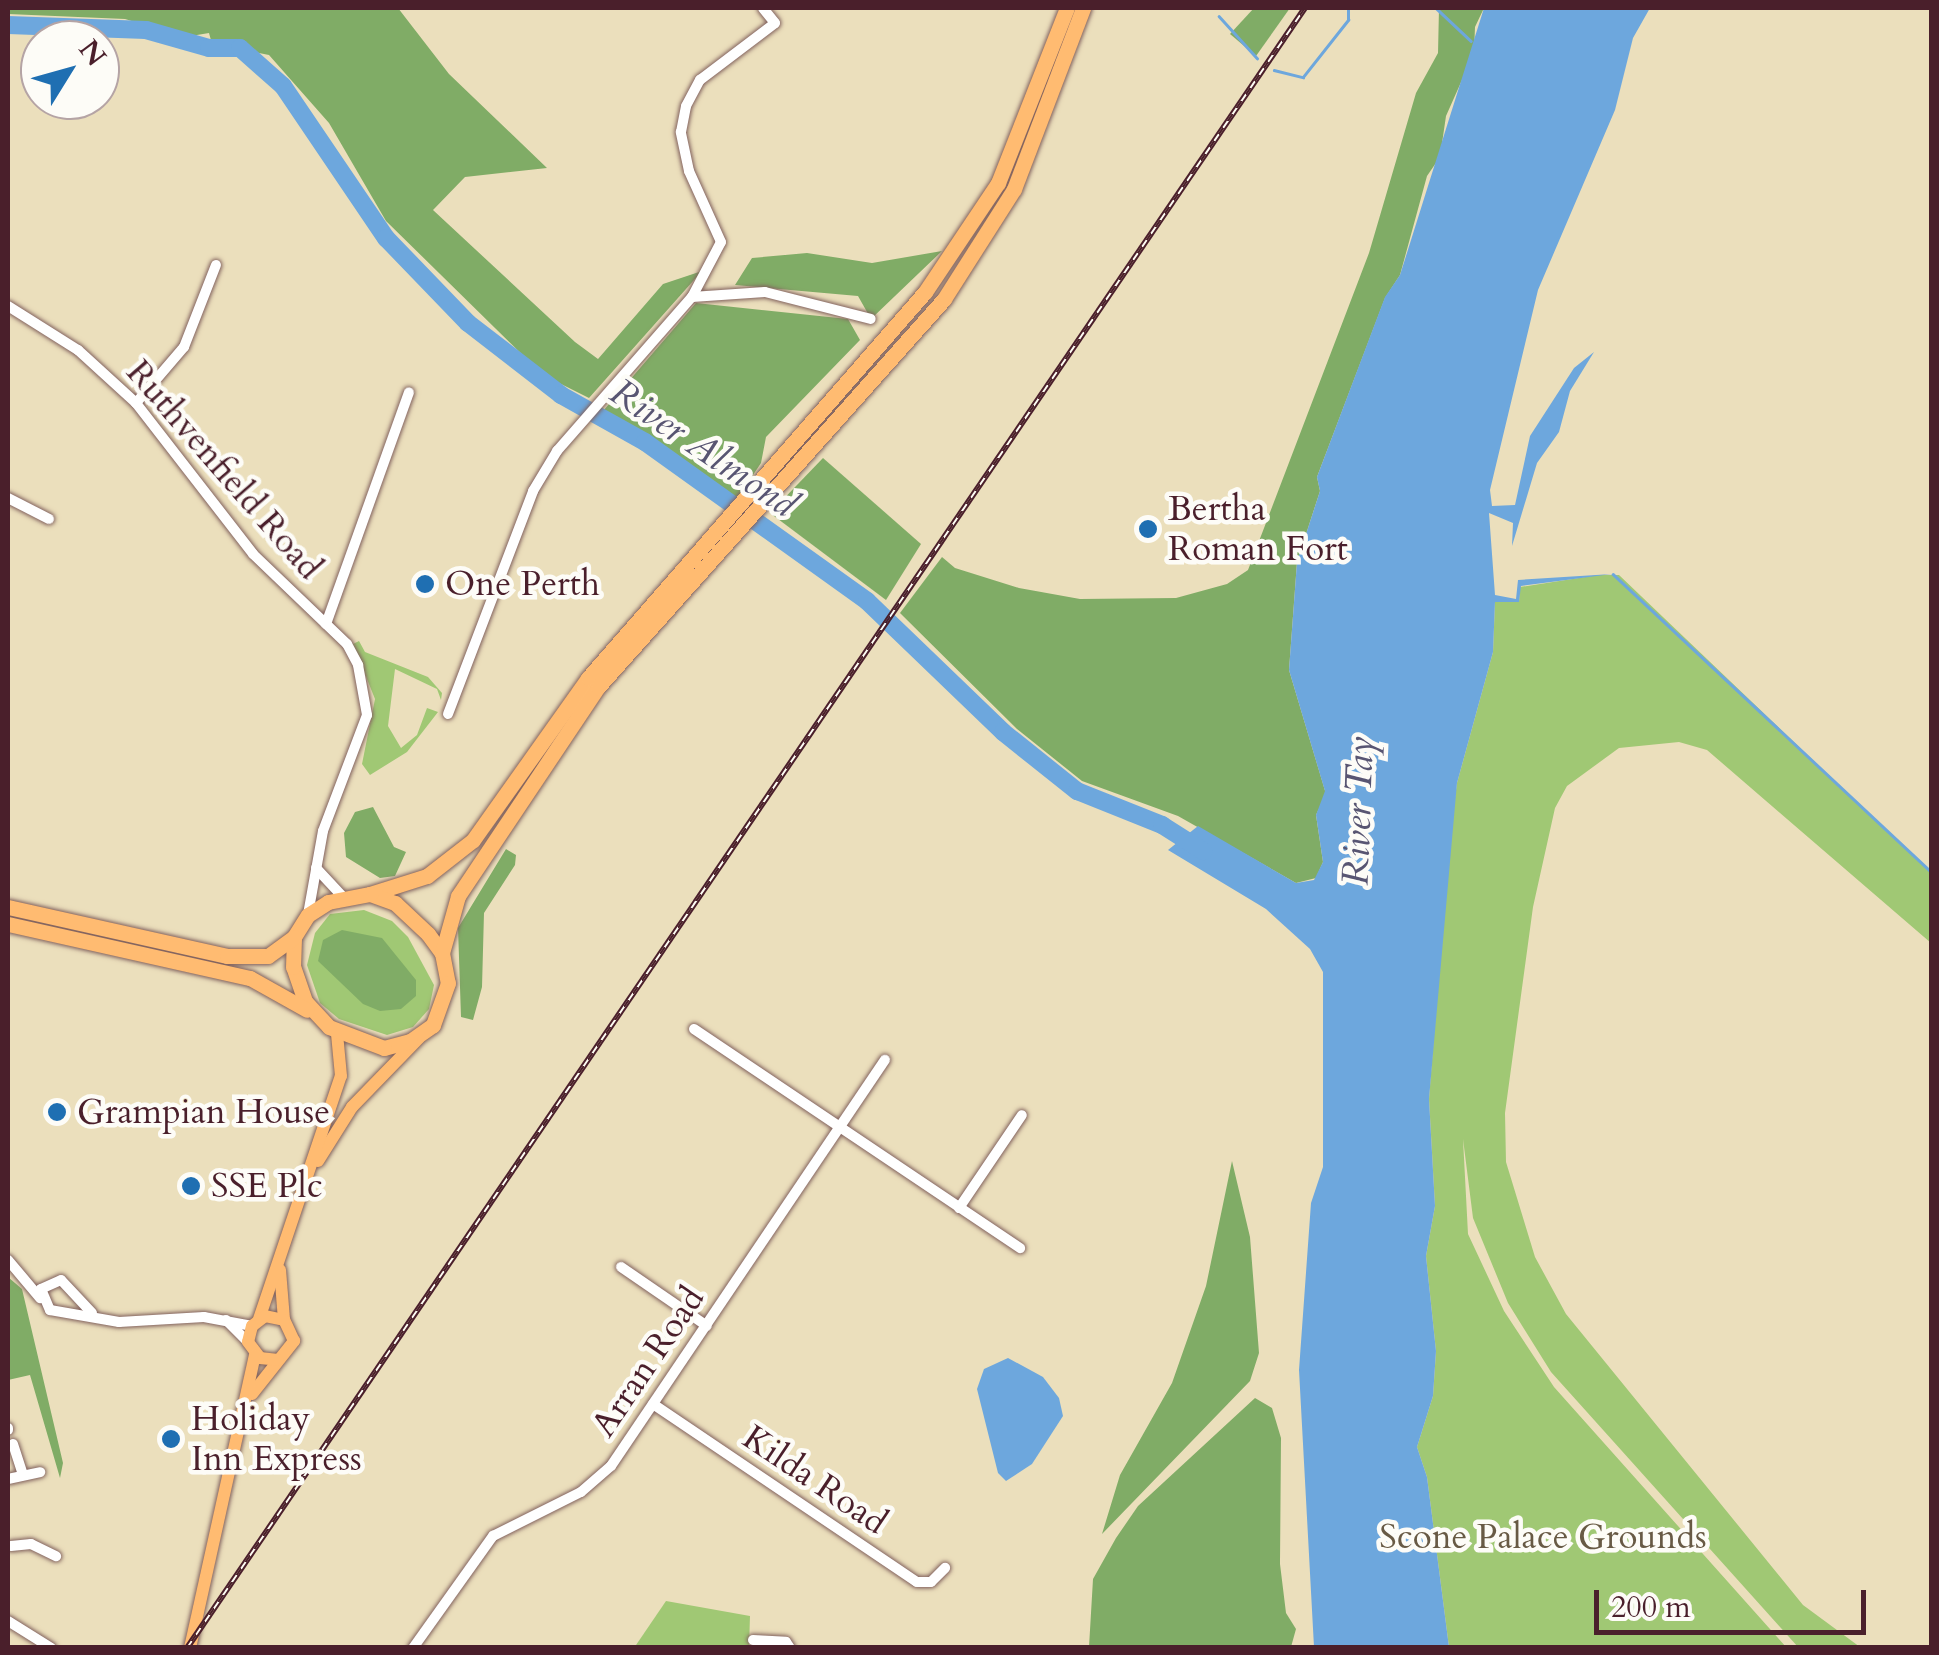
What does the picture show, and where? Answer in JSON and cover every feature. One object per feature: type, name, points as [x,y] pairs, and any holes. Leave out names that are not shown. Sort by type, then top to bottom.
[{"type":"highway","points":[[773,484],[925,292],[998,183],[1067,8]]},
{"type":"highway","points":[[8,907],[227,956],[268,956],[294,937],[308,916],[343,897],[370,894],[427,876],[473,840],[588,678],[944,300],[1014,189],[1083,8]]},
{"type":"highway","points":[[8,924],[250,978],[318,1018],[336,1034],[384,1048],[424,1033],[448,993],[442,953],[447,917],[503,821],[598,687],[717,544]]},
{"type":"highway","points":[[370,894],[403,909],[442,953]]},
{"type":"highway","points":[[294,937],[294,976],[318,1018]]},
{"type":"main road","points":[[308,1176],[352,1108],[424,1033]]},
{"type":"main road","points":[[190,1648],[248,1400],[255,1323],[280,1267],[341,1076],[336,1034]]},
{"type":"main road","points":[[248,1400],[294,1341],[284,1320],[280,1267]]},
{"type":"main road","points":[[255,1323],[284,1320]]},
{"type":"main road","points":[[252,1348],[278,1360]]},
{"type":"street","points":[[448,714],[533,490],[557,451],[692,297],[721,242],[689,171],[681,132],[686,106],[700,80],[774,23],[763,8]]},
{"type":"street","points":[[136,403],[184,346],[216,265]]},
{"type":"street","points":[[692,297],[765,292],[871,319]]},
{"type":"street","name":"Ruthvenfield Road","points":[[8,306],[78,350],[136,403],[252,554],[326,624],[358,665],[367,715],[316,868],[308,916]]},
{"type":"street","points":[[326,624],[409,392]]},
{"type":"street","points":[[8,498],[49,519]]},
{"type":"street","points":[[316,868],[343,897]]},
{"type":"street","points":[[694,1029],[1020,1248]]},
{"type":"street","name":"Arran Road","points":[[413,1648],[487,1542],[597,1480],[707,1326],[885,1060]]},
{"type":"street","points":[[960,1208],[1022,1115]]},
{"type":"street","points":[[8,1260],[50,1310],[92,1313],[138,1324],[226,1320],[255,1323]]},
{"type":"street","points":[[621,1267],[707,1326]]},
{"type":"street","points":[[20,1270],[71,1291],[92,1313]]},
{"type":"street","points":[[40,1299],[51,1280]]},
{"type":"street","points":[[61,1310],[71,1291]]},
{"type":"street","points":[[226,1320],[252,1348]]},
{"type":"street","name":"Kilda Road","points":[[653,1404],[917,1582],[931,1582],[945,1568]]},
{"type":"street","points":[[12,1444],[23,1474]]},
{"type":"street","points":[[8,1479],[40,1472]]},
{"type":"street","points":[[9,1545],[32,1544],[56,1556]]},
{"type":"street","points":[[8,1621],[51,1648]]},
{"type":"street","points":[[753,1640],[786,1642],[790,1648]]},
{"type":"green space","points":[[8,8],[398,8],[449,74],[547,168],[465,177],[433,210],[575,342],[598,359],[663,284],[702,271],[589,398],[543,375],[386,221],[329,123],[269,55],[212,44],[209,33],[185,37],[125,19],[8,14]]},
{"type":"green space","points":[[1254,8],[1290,8],[1256,56],[1230,34]]},
{"type":"green space","points":[[1439,8],[1484,8],[1475,27],[1474,53],[1446,116],[1440,157],[1427,176],[1400,275],[1385,298],[1317,477],[1320,491],[1297,562],[1289,670],[1326,794],[1316,815],[1323,862],[1316,878],[1296,883],[1178,816],[1082,781],[1017,729],[900,613],[942,557],[955,568],[1019,588],[1080,599],[1176,598],[1227,584],[1248,570],[1369,253],[1416,93],[1438,53]]},
{"type":"green space","points":[[942,251],[871,319],[858,296],[735,285],[752,258],[807,253],[872,263]]},
{"type":"green space","points":[[696,303],[848,319],[860,340],[766,437],[761,463],[737,499],[603,411]]},
{"type":"green space","points":[[823,458],[921,544],[886,600],[770,513]]},
{"type":"green space","name":"Scone Palace Grounds","points":[[1619,575],[1931,873],[1931,943],[1707,750],[1679,742],[1619,748],[1567,786],[1555,808],[1533,907],[1505,1113],[1506,1162],[1535,1257],[1566,1314],[1803,1605],[1860,1647],[1798,1647],[1551,1372],[1508,1303],[1473,1218],[1463,1139],[1468,1234],[1504,1311],[1554,1387],[1786,1647],[1449,1647],[1427,1477],[1417,1447],[1433,1396],[1436,1351],[1426,1256],[1435,1206],[1429,1099],[1449,840],[1457,783],[1493,652],[1495,601],[1519,602],[1520,587]]},
{"type":"green space","points":[[359,641],[365,652],[428,677],[442,693],[441,700],[437,689],[395,669],[388,726],[401,748],[417,735],[427,708],[438,712],[407,752],[370,775],[362,764],[375,699],[353,644]]},
{"type":"green space","points":[[373,807],[394,847],[406,852],[395,876],[380,878],[346,857],[344,833],[355,812]]},
{"type":"green space","points":[[506,849],[516,855],[515,865],[484,913],[482,987],[473,1020],[461,1017],[458,928]]},
{"type":"green space","points":[[364,910],[392,921],[408,937],[434,985],[429,1009],[413,1027],[387,1035],[339,1019],[320,1003],[307,965],[315,933],[330,914]]},
{"type":"green space","points":[[342,930],[382,938],[416,980],[416,996],[401,1009],[380,1011],[363,1004],[318,961],[323,940]]},
{"type":"green space","points":[[1232,1161],[1250,1237],[1259,1353],[1250,1381],[1102,1534],[1120,1475],[1172,1383],[1206,1286]]},
{"type":"green space","points":[[8,1277],[22,1289],[63,1463],[60,1478],[30,1375],[8,1380]]},
{"type":"green space","points":[[1255,1398],[1272,1408],[1281,1438],[1280,1564],[1286,1613],[1296,1629],[1291,1647],[1089,1647],[1093,1579],[1116,1538],[1138,1506]]},
{"type":"green space","points":[[666,1601],[750,1616],[749,1647],[634,1648]]},
{"type":"water","name":"River Tay","points":[[1484,8],[1650,8],[1633,38],[1615,110],[1538,290],[1490,490],[1492,506],[1515,505],[1530,436],[1574,368],[1594,352],[1570,391],[1559,432],[1537,463],[1512,546],[1513,523],[1489,513],[1495,595],[1516,599],[1518,580],[1612,574],[1521,586],[1519,602],[1495,602],[1493,652],[1457,783],[1429,1099],[1435,1206],[1426,1256],[1436,1351],[1433,1396],[1417,1447],[1427,1477],[1449,1647],[1314,1647],[1299,1370],[1311,1203],[1323,1167],[1323,972],[1310,949],[1266,909],[1168,850],[1198,826],[1296,883],[1314,880],[1323,862],[1316,815],[1325,791],[1289,670],[1297,562],[1320,491],[1317,477],[1385,297],[1400,275]]},
{"type":"water","points":[[1008,1358],[1043,1377],[1059,1398],[1063,1416],[1032,1464],[1006,1481],[998,1473],[977,1389],[984,1369]]},
{"type":"waterway","points":[[1274,70],[1303,77],[1348,20],[1348,8]]},
{"type":"waterway","points":[[1436,8],[1471,41]]},
{"type":"waterway","points":[[1219,16],[1257,58]]},
{"type":"waterway","name":"River Almond","points":[[8,25],[146,30],[209,48],[240,48],[283,86],[386,238],[468,323],[561,395],[645,442],[867,601],[1003,732],[1077,791],[1162,825],[1203,851]]},
{"type":"waterway","points":[[1613,574],[1932,873]]},
{"type":"railway","points":[[187,1648],[1305,8]]},
{"type":"place","name":"Bertha Roman Fort","points":[[1148,529]]},
{"type":"place","name":"One Perth","points":[[425,584]]},
{"type":"place","name":"Grampian House","points":[[57,1112]]},
{"type":"place","name":"SSE Plc","points":[[191,1186]]},
{"type":"place","name":"Holiday Inn Express","points":[[171,1439]]}]
